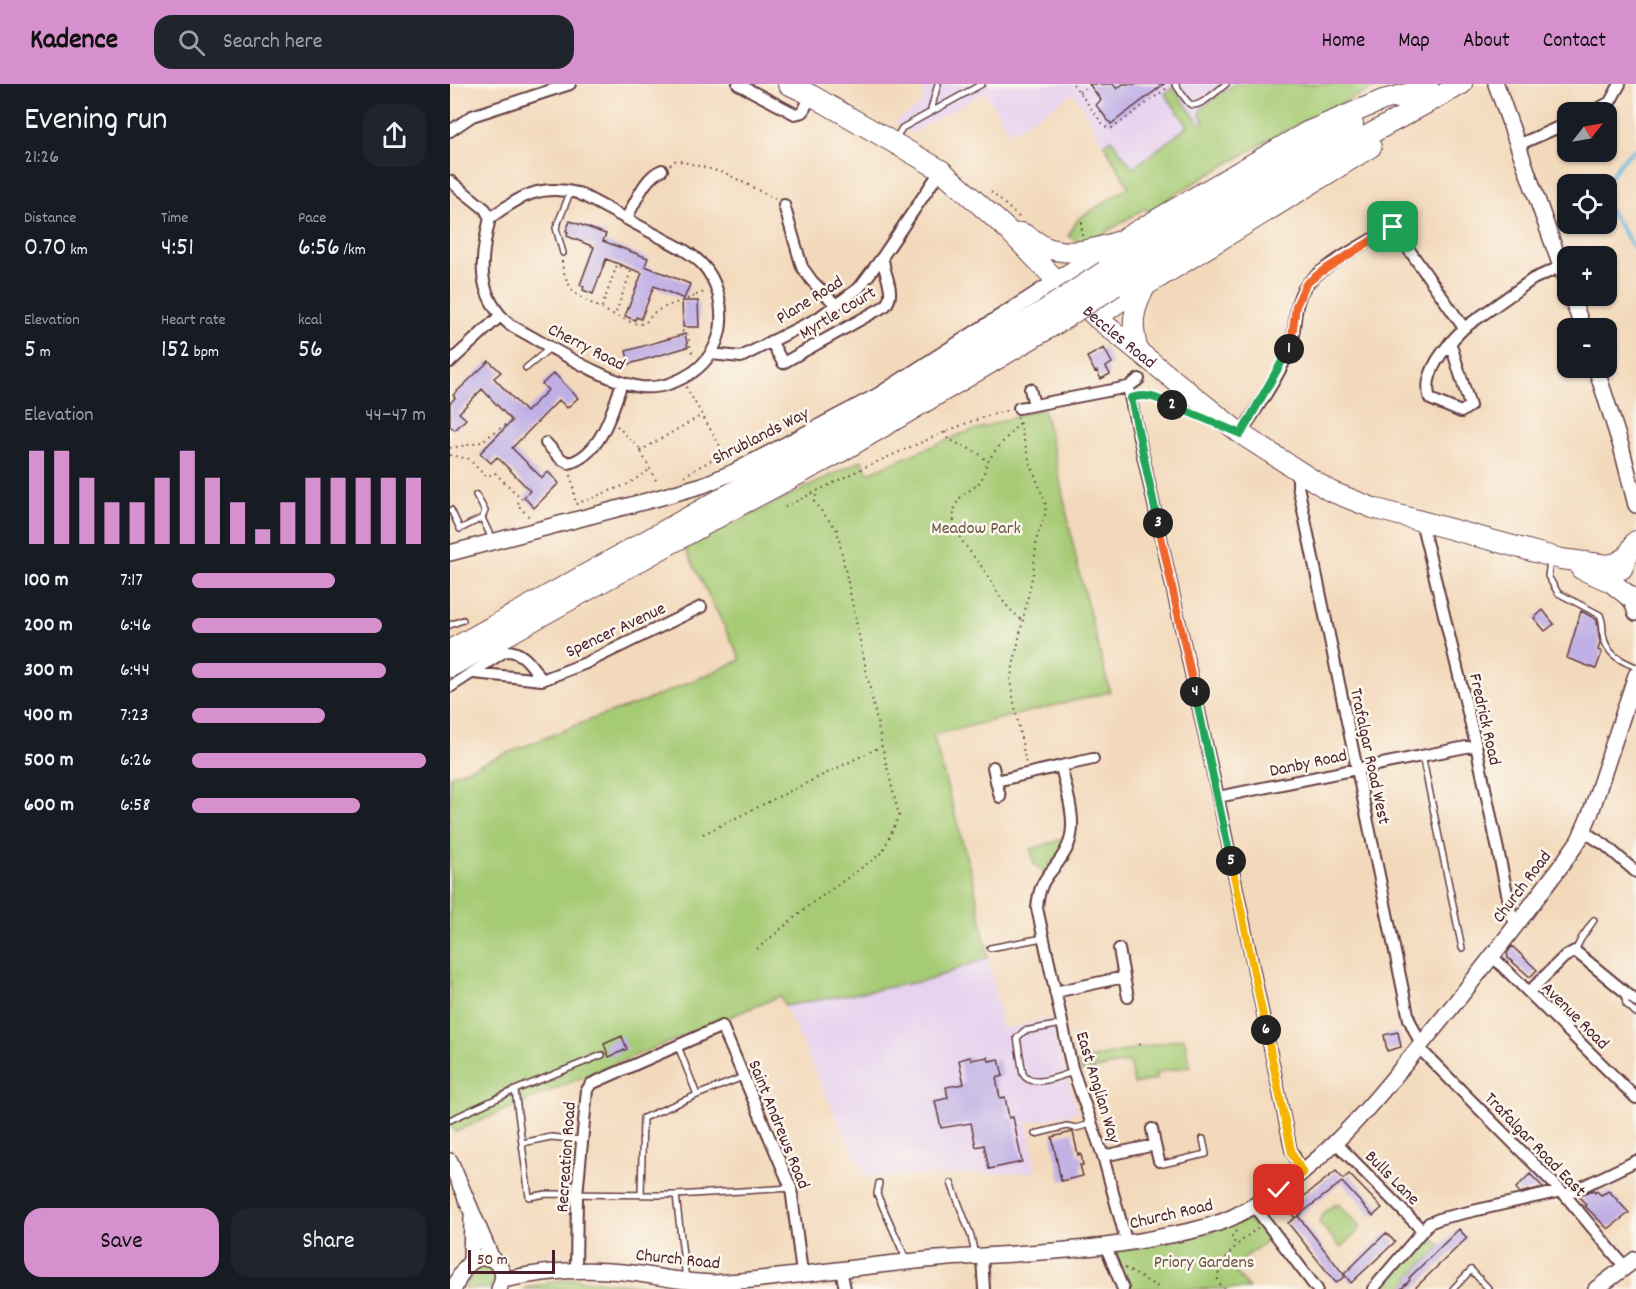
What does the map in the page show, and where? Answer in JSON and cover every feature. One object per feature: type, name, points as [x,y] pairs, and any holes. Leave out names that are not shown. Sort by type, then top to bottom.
[{"type":"highway","name":"Beccles Road","points":[[788,84],[941,170],[1009,231],[1057,281],[1097,318],[1241,434],[1330,491],[1374,508],[1556,558],[1608,565],[1616,563],[1633,545]]},
{"type":"highway","points":[[1057,281],[1106,253],[1120,241],[1307,132],[1383,100],[1462,84]]},
{"type":"highway","points":[[450,667],[733,509],[839,453],[1317,144],[1421,94]]},
{"type":"highway","points":[[1097,318],[1403,126],[1421,94]]},
{"type":"highway","points":[[1009,231],[1024,233],[1044,246],[1062,252],[1078,251],[1120,241]]},
{"type":"highway","points":[[1138,351],[1133,331],[1133,318],[1136,305],[1145,287]]},
{"type":"highway","points":[[450,650],[1050,317]]},
{"type":"highway","points":[[1633,545],[1622,579],[1633,603]]},
{"type":"highway","name":"Beccles Road","points":[[1556,558],[1611,582],[1633,603]]},
{"type":"main road","points":[[1496,84],[1557,258]]},
{"type":"main road","name":"Shrublands Way","points":[[450,553],[542,530],[578,512],[703,485],[759,460],[878,396],[1057,281]]},
{"type":"main road","points":[[1599,378],[1634,488],[1636,504]]},
{"type":"main road","name":"Church Road","points":[[501,1284],[576,1270],[623,1272],[696,1284],[907,1262],[1108,1252],[1127,1244],[1203,1228],[1232,1218],[1303,1173],[1335,1143],[1420,1047],[1563,863],[1583,831],[1596,800],[1631,708],[1636,675]]},
{"type":"main road","points":[[450,1161],[492,1259],[501,1268],[501,1284]]},
{"type":"main road","points":[[470,1206],[471,1261]]},
{"type":"main road","points":[[454,1289],[471,1261],[480,1257],[492,1259]]},
{"type":"main road","points":[[1596,1289],[1631,1263]]},
{"type":"street","points":[[450,130],[480,114],[570,84]]},
{"type":"street","points":[[738,84],[795,114],[803,112],[811,95]]},
{"type":"street","points":[[1610,102],[1620,84]]},
{"type":"street","points":[[1518,146],[1557,128]]},
{"type":"street","points":[[626,219],[647,181],[655,172],[662,170]]},
{"type":"street","name":"Plane Road","points":[[711,354],[741,357],[818,318],[859,288],[941,170]]},
{"type":"street","points":[[450,181],[487,213]]},
{"type":"street","name":"Cherry Road","points":[[549,189],[578,193],[626,219],[688,253],[708,271],[719,297],[722,313],[717,340],[711,354],[702,366],[682,379],[668,384],[643,387],[622,383],[551,347],[510,325],[500,316],[485,287],[481,271],[487,213],[549,189]]},
{"type":"street","points":[[784,205],[802,267],[812,281],[836,305]]},
{"type":"street","points":[[1241,434],[1281,366],[1291,344],[1296,306],[1306,284],[1411,215]]},
{"type":"street","points":[[1393,227],[1464,328]]},
{"type":"street","name":"Myrtle Court","points":[[771,341],[783,363],[885,306],[890,301],[891,293],[882,266],[883,256]]},
{"type":"street","points":[[1450,342],[1470,406],[1461,412],[1430,399],[1427,390],[1437,359],[1450,342],[1464,328],[1533,279],[1557,268]]},
{"type":"street","points":[[450,362],[500,316]]},
{"type":"street","points":[[1019,408],[1129,392],[1139,379]]},
{"type":"street","points":[[546,443],[561,459],[569,463],[583,457],[600,438],[622,383]]},
{"type":"street","points":[[1030,389],[1034,405]]},
{"type":"street","points":[[1129,392],[1218,797],[1291,1150],[1303,1173]]},
{"type":"street","name":"Trafalgar Road West","points":[[1298,471],[1298,486],[1409,1020],[1420,1047]]},
{"type":"street","name":"Fredrick Road","points":[[1421,521],[1476,745],[1512,917],[1516,924]]},
{"type":"street","name":"Spencer Avenue","points":[[474,673],[542,680],[586,663],[701,607]]},
{"type":"street","points":[[450,687],[505,651],[514,651],[530,663],[542,680]]},
{"type":"street","name":"Danby Road","points":[[1218,797],[1476,745]]},
{"type":"street","points":[[996,781],[1093,759]]},
{"type":"street","name":"East Anglian Way","points":[[1061,766],[1072,821],[1071,835],[1066,849],[1043,880],[1038,893],[1037,908],[1073,1072],[1103,1156],[1127,1244]]},
{"type":"street","points":[[993,767],[1000,797]]},
{"type":"street","points":[[1583,831],[1605,845],[1636,872]]},
{"type":"street","points":[[1119,949],[1128,997]]},
{"type":"street","points":[[1530,992],[1564,957],[1575,951],[1636,1000]]},
{"type":"street","name":"Avenue Road","points":[[1492,956],[1636,1098]]},
{"type":"street","points":[[1055,992],[1124,977]]},
{"type":"street","name":"Recreation Road","points":[[576,1270],[577,1195],[587,1090],[591,1084],[722,1026]]},
{"type":"street","name":"Saint Andrews Road","points":[[722,1026],[791,1188],[802,1273]]},
{"type":"street","name":"Trafalgar Road East","points":[[1420,1047],[1631,1263]]},
{"type":"street","points":[[1152,1130],[1159,1161]]},
{"type":"street","name":"East Anglian Way","points":[[1103,1156],[1155,1145]]},
{"type":"street","name":"Bulls Lane","points":[[1340,1147],[1422,1230]]},
{"type":"street","points":[[1373,1289],[1429,1223],[1442,1218],[1563,1193],[1636,1161]]},
{"type":"street","points":[[1253,1206],[1317,1289]]},
{"type":"street","points":[[1108,1252],[1123,1289]]},
{"type":"street","points":[[979,1257],[984,1289]]},
{"type":"street","points":[[841,1269],[845,1289]]},
{"type":"lane","points":[[930,113],[938,84]]},
{"type":"lane","points":[[893,142],[902,128],[982,84]]},
{"type":"lane","points":[[1173,84],[1190,104],[1194,105],[1200,104],[1226,84]]},
{"type":"lane","points":[[563,253],[556,228],[571,191]]},
{"type":"lane","points":[[526,368],[551,347]]},
{"type":"lane","points":[[476,495],[484,511],[482,518],[494,542]]},
{"type":"lane","points":[[450,510],[460,530],[482,518]]},
{"type":"lane","points":[[1556,558],[1548,576],[1558,593],[1600,615],[1604,638],[1609,650],[1617,659],[1636,667]]},
{"type":"lane","points":[[450,625],[463,620]]},
{"type":"lane","points":[[1422,755],[1462,948]]},
{"type":"lane","points":[[1575,951],[1594,920]]},
{"type":"lane","points":[[990,948],[1043,938]]},
{"type":"lane","points":[[1624,991],[1626,1004],[1636,1013]]},
{"type":"lane","points":[[1062,1024],[1024,1031],[1019,1035],[1017,1038],[1023,1074],[1030,1081],[1049,1080],[1073,1072]]},
{"type":"lane","points":[[678,1046],[697,1095]]},
{"type":"lane","points":[[450,1120],[515,1090],[602,1055]]},
{"type":"lane","points":[[640,1194],[643,1118],[742,1077]]},
{"type":"lane","points":[[515,1090],[529,1197],[546,1194],[676,1195],[791,1188]]},
{"type":"lane","points":[[1035,1134],[1067,1126],[1076,1128],[1091,1124]]},
{"type":"lane","points":[[522,1143],[551,1137],[582,1140]]},
{"type":"lane","points":[[1159,1161],[1163,1164],[1206,1154],[1203,1139]]},
{"type":"lane","points":[[879,1183],[877,1194],[907,1262]]},
{"type":"lane","points":[[951,1183],[979,1257]]},
{"type":"lane","points":[[676,1195],[696,1284]]},
{"type":"lane","points":[[1453,1289],[1471,1270],[1489,1289]]},
{"type":"path","points":[[1073,84],[1105,127],[1113,128],[1173,84]]},
{"type":"path","points":[[1079,92],[1089,85]]},
{"type":"path","points":[[662,170],[676,160],[725,173],[784,205]]},
{"type":"path","points":[[563,253],[562,267],[576,293],[632,324],[648,321],[655,312],[695,296]]},
{"type":"path","points":[[602,307],[617,265],[631,271],[615,315]]},
{"type":"path","points":[[690,298],[697,298],[700,293]]},
{"type":"path","points":[[682,331],[687,333],[693,360]]},
{"type":"path","points":[[679,478],[723,453],[682,379]]},
{"type":"path","points":[[1129,392],[1156,397],[1190,414]]},
{"type":"path","points":[[785,507],[865,467],[945,432],[1001,411],[1019,408],[1019,423],[1028,456],[1046,505],[1037,537],[1033,573],[1010,681],[1028,773]]},
{"type":"path","points":[[640,451],[702,415]]},
{"type":"path","points":[[609,418],[640,451],[655,481],[662,486]]},
{"type":"path","points":[[450,448],[479,443],[513,420]]},
{"type":"path","points":[[1019,423],[988,462],[981,481],[962,495],[954,506],[952,519],[957,533],[986,573],[996,593],[1008,609],[1022,620]]},
{"type":"path","points":[[945,432],[948,439],[978,453],[988,462]]},
{"type":"path","points":[[450,455],[469,459],[486,477],[495,473],[522,499],[517,504],[542,530]]},
{"type":"path","points":[[569,463],[578,512],[640,478],[650,470]]},
{"type":"path","points":[[757,949],[811,904],[882,853],[898,816],[837,530],[814,501],[817,492]]},
{"type":"path","points":[[703,834],[882,746]]},
{"type":"path","points":[[1139,1044],[1144,1047]]},
{"type":"path","points":[[1232,1218],[1236,1231],[1232,1236],[1236,1247]]},
{"type":"path","points":[[1225,1289],[1218,1282],[1222,1265],[1236,1247],[1265,1223]]},
{"type":"path","points":[[1108,1252],[1161,1289]]},
{"type":"shaded area","points":[[925,84],[1381,84],[1277,135],[1172,196],[1149,213],[1146,208],[1142,210],[1074,93],[1010,133],[985,92],[913,134],[894,122],[921,106]]},
{"type":"shaded area","points":[[988,957],[1002,1029],[1051,1019],[1061,1060],[1078,1112],[1027,1123],[1036,1172],[867,1177],[841,1127],[785,1006],[929,980]]},
{"type":"green space","points":[[1234,84],[1381,84],[1277,135],[1172,196],[1149,213],[1145,208],[1103,234],[1081,244],[1068,236],[1078,219],[1129,187],[1104,144],[1111,139],[1133,168],[1188,126],[1165,94],[1173,88],[1200,124],[1204,121],[1200,115],[1202,108]]},
{"type":"green space","name":"Meadow Park","points":[[1043,408],[1078,568],[1110,692],[933,735],[974,884],[988,957],[929,980],[785,1006],[780,996],[455,1132],[450,1123],[450,776],[592,719],[645,701],[741,660],[685,548],[862,460],[868,473],[959,435]]},
{"type":"green space","points":[[1066,838],[1064,847],[1045,872],[1034,864],[1031,849]]},
{"type":"green space","points":[[1184,1038],[1190,1066],[1156,1073],[1157,1079],[1134,1084],[1129,1062],[1081,1072],[1078,1061]]},
{"type":"green space","points":[[1338,1204],[1360,1226],[1360,1229],[1341,1248],[1319,1222],[1326,1211]]},
{"type":"green space","name":"Priory Gardens","points":[[1242,1218],[1253,1224],[1267,1241],[1232,1267],[1249,1289],[1120,1289],[1110,1253],[1211,1232]]},
{"type":"green space","points":[[1429,1235],[1441,1246],[1409,1278],[1410,1280],[1401,1289],[1379,1289]]},
{"type":"green space","points":[[477,1266],[490,1266],[496,1277],[490,1289],[464,1289]]},
{"type":"green space","points":[[573,1279],[683,1289],[522,1289]]},
{"type":"building","points":[[1089,84],[1113,84],[1117,89],[1123,84],[1164,84],[1111,124],[1096,105],[1101,100]]},
{"type":"building","points":[[570,221],[606,234],[603,241],[648,258],[645,266],[690,284],[684,299],[654,286],[641,319],[636,317],[635,320],[625,316],[642,273],[606,259],[593,294],[583,290],[584,287],[580,285],[594,247],[567,236],[566,231]]},
{"type":"building","points":[[682,301],[698,301],[699,327],[683,327]]},
{"type":"building","points":[[685,334],[688,347],[629,364],[626,351]]},
{"type":"building","points":[[1104,348],[1112,363],[1106,367],[1110,374],[1101,379],[1087,357]]},
{"type":"building","points":[[489,361],[501,372],[494,378],[526,412],[548,390],[542,384],[554,373],[578,398],[567,408],[559,400],[512,448],[542,478],[548,472],[559,483],[534,508],[524,497],[530,491],[513,473],[497,457],[491,463],[480,453],[512,421],[482,389],[459,413],[466,419],[455,430],[450,426],[450,403],[455,398],[453,395]]},
{"type":"building","points":[[1543,610],[1554,624],[1545,631],[1534,618]]},
{"type":"building","points":[[1581,611],[1597,621],[1600,643],[1598,650],[1602,652],[1596,669],[1567,658]]},
{"type":"building","points":[[1512,946],[1537,970],[1530,977],[1508,958],[1507,953]]},
{"type":"building","points":[[1398,1032],[1401,1047],[1387,1051],[1384,1035]]},
{"type":"building","points":[[622,1036],[627,1049],[609,1057],[604,1044]]},
{"type":"building","points":[[970,1057],[971,1060],[988,1057],[989,1061],[999,1059],[1003,1076],[996,1078],[1000,1098],[1005,1097],[1009,1118],[1013,1117],[1022,1162],[989,1169],[984,1145],[976,1147],[971,1123],[941,1128],[935,1101],[948,1098],[946,1087],[964,1084],[959,1060]]},
{"type":"building","points":[[1073,1132],[1078,1155],[1081,1154],[1083,1165],[1080,1165],[1083,1176],[1061,1181],[1052,1137]]},
{"type":"building","points":[[1336,1171],[1343,1179],[1349,1174],[1382,1208],[1373,1216],[1342,1182],[1295,1218],[1288,1209]]},
{"type":"building","points":[[1530,1174],[1543,1187],[1520,1193],[1516,1188]]},
{"type":"building","points":[[1593,1190],[1601,1195],[1609,1191],[1629,1213],[1608,1229],[1585,1206],[1579,1196]]},
{"type":"building","points":[[1298,1216],[1345,1276],[1336,1283],[1288,1223]]},
{"type":"building","points":[[1459,1229],[1467,1238],[1414,1289],[1401,1289],[1410,1280],[1409,1278]]},
{"type":"building","points":[[1386,1233],[1395,1242],[1351,1283],[1344,1274]]},
{"type":"waterway","points":[[1612,174],[1622,161],[1636,149]]},
{"type":"waterway","points":[[1617,222],[1636,251]]},
{"type":"route","points":[[1279,1190],[1303,1173],[1291,1150],[1218,797],[1131,398],[1143,394],[1156,397],[1198,418],[1241,434],[1281,366],[1291,344],[1296,306],[1306,284],[1321,272],[1393,227]]}]
